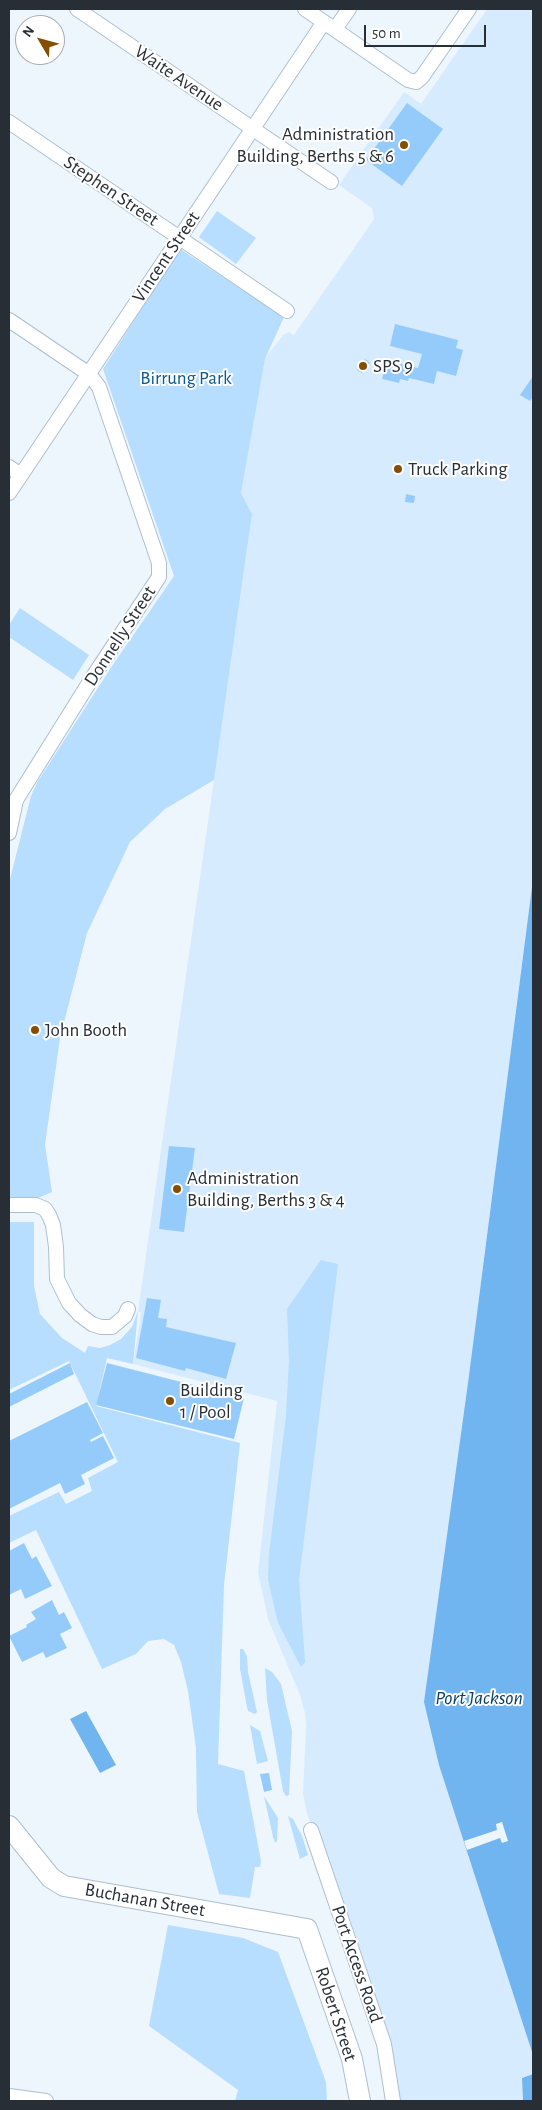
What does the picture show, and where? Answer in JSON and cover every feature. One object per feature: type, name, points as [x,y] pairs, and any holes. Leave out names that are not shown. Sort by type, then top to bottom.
[{"type":"street","name":"Waite Avenue","points":[[77,9],[331,182]]},
{"type":"street","points":[[305,9],[408,80],[416,82],[422,77],[470,9]]},
{"type":"street","name":"Vincent Street","points":[[9,493],[253,128],[330,26],[349,9]]},
{"type":"street","name":"Stephen Street","points":[[9,122],[287,311]]},
{"type":"street","points":[[9,320],[89,374]]},
{"type":"street","name":"Donnelly Street","points":[[9,833],[16,800],[94,675],[159,577],[159,563],[99,387],[89,374]]},
{"type":"street","points":[[9,467],[21,475]]},
{"type":"street","points":[[9,1205],[36,1206],[45,1209],[49,1215],[53,1225],[56,1247],[57,1279],[69,1303],[80,1315],[92,1324],[112,1327],[125,1316],[128,1309]]},
{"type":"street","name":"Buchanan Street","points":[[9,1826],[51,1878],[64,1886],[307,1929]]},
{"type":"street","name":"Port Access Road","points":[[311,1830],[384,2044],[393,2101]]},
{"type":"street","name":"Robert Street","points":[[307,1929],[352,2058],[360,2101]]},
{"type":"street","points":[[9,2096],[46,2101]]},
{"type":"shaded area","points":[[487,9],[533,9],[533,879],[468,1383],[533,2054],[533,2074],[522,2078],[523,2101],[393,2101],[384,2044],[306,1810],[303,1793],[305,1713],[300,1695],[268,1619],[258,1572],[277,1401],[133,1364],[141,1313],[138,1311],[252,514],[241,493],[265,358],[283,335],[289,332],[294,335],[374,219],[372,208],[339,185],[404,92],[421,104]]},
{"type":"green space","points":[[217,211],[256,238],[236,264],[199,237]]},
{"type":"green space","name":"Birrung Park","points":[[180,249],[284,317],[265,359],[241,493],[252,514],[214,780],[165,809],[130,842],[87,933],[60,1038],[45,1145],[52,1192],[38,1198],[9,1198],[9,883],[31,796],[38,781],[112,666],[174,576],[103,369]]},
{"type":"green space","points":[[20,608],[89,655],[73,680],[9,637],[9,625]]},
{"type":"green space","points":[[9,1222],[34,1222],[34,1286],[40,1314],[62,1338],[85,1353],[88,1346],[100,1348],[110,1345],[121,1339],[132,1327],[138,1311],[133,1364],[107,1358],[96,1406],[240,1443],[224,1585],[218,1764],[244,1771],[261,1861],[260,1867],[255,1867],[250,1898],[219,1894],[197,1812],[196,1748],[188,1691],[181,1662],[174,1645],[164,1639],[148,1641],[136,1654],[102,1669],[36,1530],[9,1543],[9,1516],[59,1492],[66,1504],[92,1491],[88,1478],[118,1462],[69,1361],[9,1390]]},
{"type":"green space","points":[[321,1260],[338,1264],[299,1580],[305,1662],[301,1667],[278,1623],[268,1580],[269,1554],[286,1416],[289,1360],[287,1309]]},
{"type":"green space","points":[[240,1649],[243,1649],[247,1656],[248,1672],[257,1712],[255,1714],[248,1711],[247,1707],[240,1669]]},
{"type":"green space","points":[[265,1668],[272,1672],[281,1684],[292,1731],[289,1795],[286,1796],[283,1791],[267,1700]]},
{"type":"green space","points":[[250,1725],[260,1731],[268,1761],[257,1764]]},
{"type":"green space","points":[[264,1796],[278,1818],[277,1842],[275,1842],[273,1837]]},
{"type":"green space","points":[[288,1816],[293,1819],[302,1836],[308,1855],[300,1859]]},
{"type":"green space","points":[[168,1925],[243,1938],[278,1952],[326,2082],[327,2101],[235,2101],[238,2090],[149,2026]]},
{"type":"water","name":"Port Jackson","points":[[533,879],[533,2055],[439,1765],[424,1702],[468,1383]]},
{"type":"water","points":[[86,1711],[116,1765],[100,1773],[70,1719]]},
{"type":"water","points":[[533,2074],[533,2101],[523,2101],[522,2078]]},
{"type":"pier","points":[[502,1822],[508,1841],[502,1843],[500,1838],[467,1850],[464,1841],[497,1830],[496,1824]]},
{"type":"building","name":"Administration Building, Berths 5 & 6","points":[[407,103],[443,129],[402,186],[366,160]]},
{"type":"building","points":[[395,324],[458,340],[456,348],[463,350],[456,376],[437,371],[434,384],[409,378],[408,381],[400,379],[399,383],[382,379],[387,361],[418,368],[422,354],[390,346]]},
{"type":"building","name":"SPS 9","points":[[365,359],[370,363],[362,373],[357,370]]},
{"type":"building","points":[[533,376],[533,397],[530,401],[520,395]]},
{"type":"building","points":[[406,494],[415,496],[414,503],[405,502]]},
{"type":"building","name":"Administration Building, Berths 3 & 4","points":[[169,1146],[195,1148],[184,1232],[159,1229]]},
{"type":"building","points":[[147,1298],[161,1300],[158,1318],[167,1319],[166,1327],[236,1343],[226,1379],[186,1368],[185,1371],[136,1358]]},
{"type":"building","points":[[70,1363],[74,1374],[9,1407],[9,1394]]},
{"type":"building","name":"Building 1 / Pool","points":[[107,1363],[244,1398],[234,1439],[96,1405]]},
{"type":"building","points":[[87,1402],[103,1433],[90,1440],[91,1442],[103,1436],[114,1458],[81,1475],[85,1484],[65,1494],[60,1483],[9,1509],[9,1441]]},
{"type":"building","points":[[24,1543],[32,1559],[36,1556],[52,1586],[25,1599],[21,1589],[9,1595],[9,1551]]},
{"type":"building","points":[[52,1600],[59,1615],[64,1612],[72,1628],[60,1634],[67,1648],[46,1658],[43,1652],[22,1662],[9,1636],[27,1627],[26,1625],[36,1619],[31,1612]]},
{"type":"building","points":[[269,1773],[272,1790],[264,1792],[260,1774]]},
{"type":"place","name":"Administration Building, Berths 5 & 6","points":[[404,145]]},
{"type":"place","name":"SPS 9","points":[[363,366]]},
{"type":"place","name":"Truck Parking","points":[[398,469]]},
{"type":"place","name":"John Booth","points":[[35,1030]]},
{"type":"place","name":"Administration Building, Berths 3 & 4","points":[[177,1189]]},
{"type":"place","name":"Building 1 / Pool","points":[[170,1401]]}]
